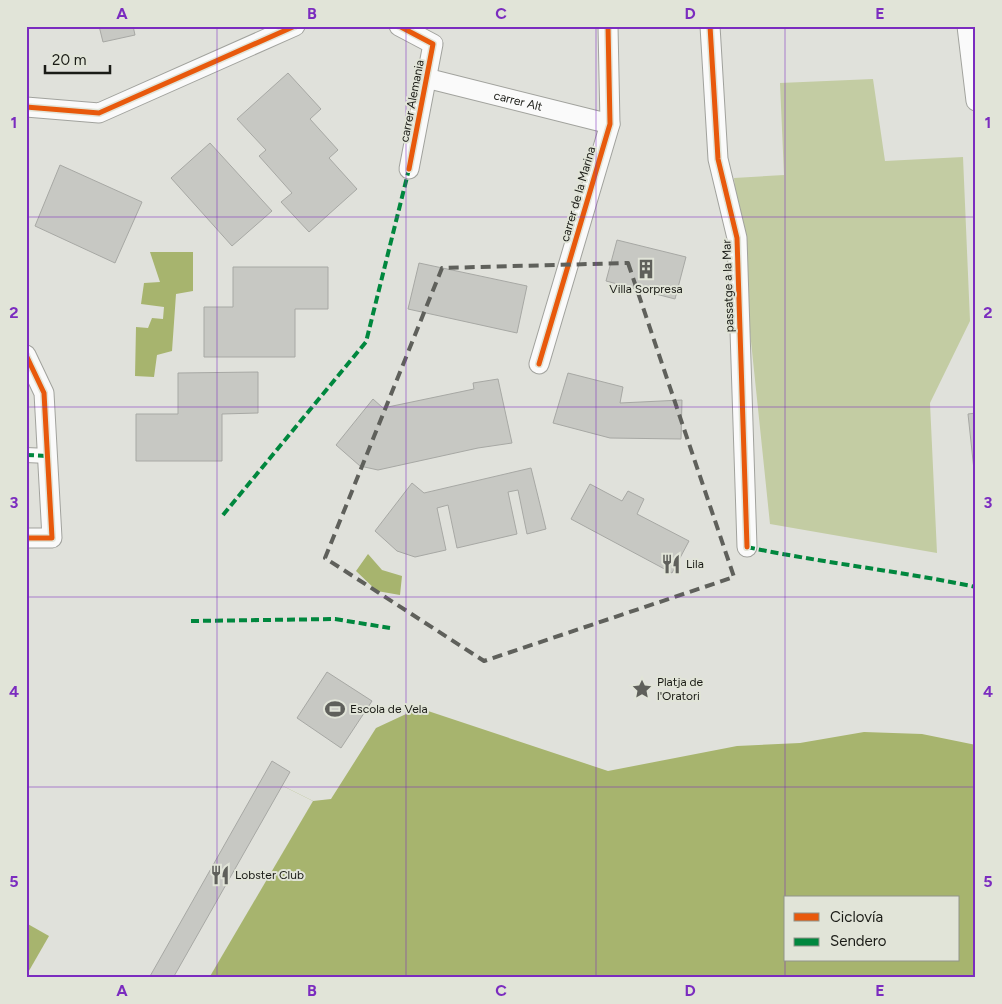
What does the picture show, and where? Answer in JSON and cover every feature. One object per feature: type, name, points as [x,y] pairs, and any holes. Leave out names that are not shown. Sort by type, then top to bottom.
[{"type":"street","points":[[26,106],[99,113],[295,26]]},
{"type":"street","name":"carrer Alemania","points":[[399,26],[433,44],[409,170]]},
{"type":"street","name":"carrer de la Marina","points":[[539,364],[610,124],[608,26]]},
{"type":"street","name":"passatge a la Mar","points":[[710,26],[718,159],[737,238],[747,547]]},
{"type":"street","points":[[967,26],[976,101]]},
{"type":"street","name":"carrer Alt","points":[[426,78],[610,124]]},
{"type":"street","points":[[26,355],[44,394],[52,538],[26,538]]},
{"type":"street","points":[[26,456],[48,456]]},
{"type":"highlighted area","points":[[628,263],[734,577],[484,661],[325,558],[442,268]]},
{"type":"shaded area","points":[[873,79],[885,161],[963,157],[970,321],[930,403],[937,553],[770,524],[734,178],[784,175],[780,83]]},
{"type":"shaded area","points":[[150,252],[193,252],[193,291],[176,294],[172,351],[157,355],[154,377],[135,376],[136,327],[148,328],[152,318],[163,319],[164,307],[141,304],[144,283],[160,282]]},
{"type":"shaded area","points":[[368,554],[382,570],[402,576],[400,595],[377,591],[356,571]]},
{"type":"shaded area","points":[[419,708],[608,771],[737,746],[800,743],[864,732],[922,734],[976,745],[976,978],[171,978],[277,783],[313,801],[331,799],[376,728]]},
{"type":"shaded area","points":[[26,923],[49,936],[26,976]]},
{"type":"pier","points":[[277,783],[313,801],[209,978],[171,978]]},
{"type":"building","points":[[99,26],[133,26],[135,35],[103,42]]},
{"type":"building","points":[[288,73],[321,109],[310,119],[338,150],[329,158],[357,189],[309,232],[281,202],[292,193],[259,156],[266,150],[237,119]]},
{"type":"building","points":[[210,143],[272,211],[232,246],[171,178]]},
{"type":"building","points":[[60,165],[142,202],[115,263],[35,226]]},
{"type":"building","name":"Villa Sorpresa","points":[[617,240],[686,257],[675,299],[606,281]]},
{"type":"building","points":[[419,263],[527,286],[517,333],[408,309]]},
{"type":"building","points":[[233,267],[328,267],[328,309],[295,309],[295,357],[204,357],[204,307],[233,307]]},
{"type":"building","points":[[258,372],[258,413],[222,414],[222,461],[136,461],[136,414],[178,414],[178,373]]},
{"type":"building","points":[[568,373],[623,387],[620,403],[682,400],[681,439],[610,438],[553,423]]},
{"type":"building","points":[[498,379],[512,443],[478,448],[378,470],[360,466],[336,445],[373,399],[383,408],[474,389],[473,383]]},
{"type":"building","points":[[976,413],[976,470],[974,470],[968,414]]},
{"type":"building","points":[[531,468],[546,529],[527,534],[518,490],[508,492],[517,534],[457,548],[448,505],[437,508],[446,550],[415,557],[397,551],[375,531],[412,483],[424,493]]},
{"type":"building","points":[[590,484],[622,501],[628,491],[644,499],[637,514],[689,541],[672,573],[571,519]]},
{"type":"building","name":"Escola de Vela","points":[[327,672],[372,701],[341,748],[297,718]]},
{"type":"building","name":"Lobster Club","points":[[272,761],[290,772],[173,978],[149,978]]},
{"type":"marked path","points":[[223,515],[366,342],[409,169]]},
{"type":"marked path","points":[[26,455],[48,456]]},
{"type":"marked path","points":[[747,547],[976,587]]},
{"type":"marked path","points":[[191,621],[335,619],[390,628]]},
{"type":"cycle path","points":[[26,107],[99,113],[295,26]]},
{"type":"cycle path","points":[[399,26],[433,44],[409,169]]},
{"type":"cycle path","points":[[539,364],[610,124],[608,26]]},
{"type":"cycle path","points":[[710,26],[718,159],[737,238],[747,547]]},
{"type":"cycle path","points":[[26,355],[44,393],[52,538],[26,538]]},
{"type":"place","name":"Villa Sorpresa","points":[[646,269]]},
{"type":"place","name":"Lila","points":[[671,564]]},
{"type":"place","name":"Platja de l'Oratori","points":[[642,689]]},
{"type":"place","name":"Escola de Vela","points":[[335,709]]},
{"type":"place","name":"Lobster Club","points":[[220,875]]}]
